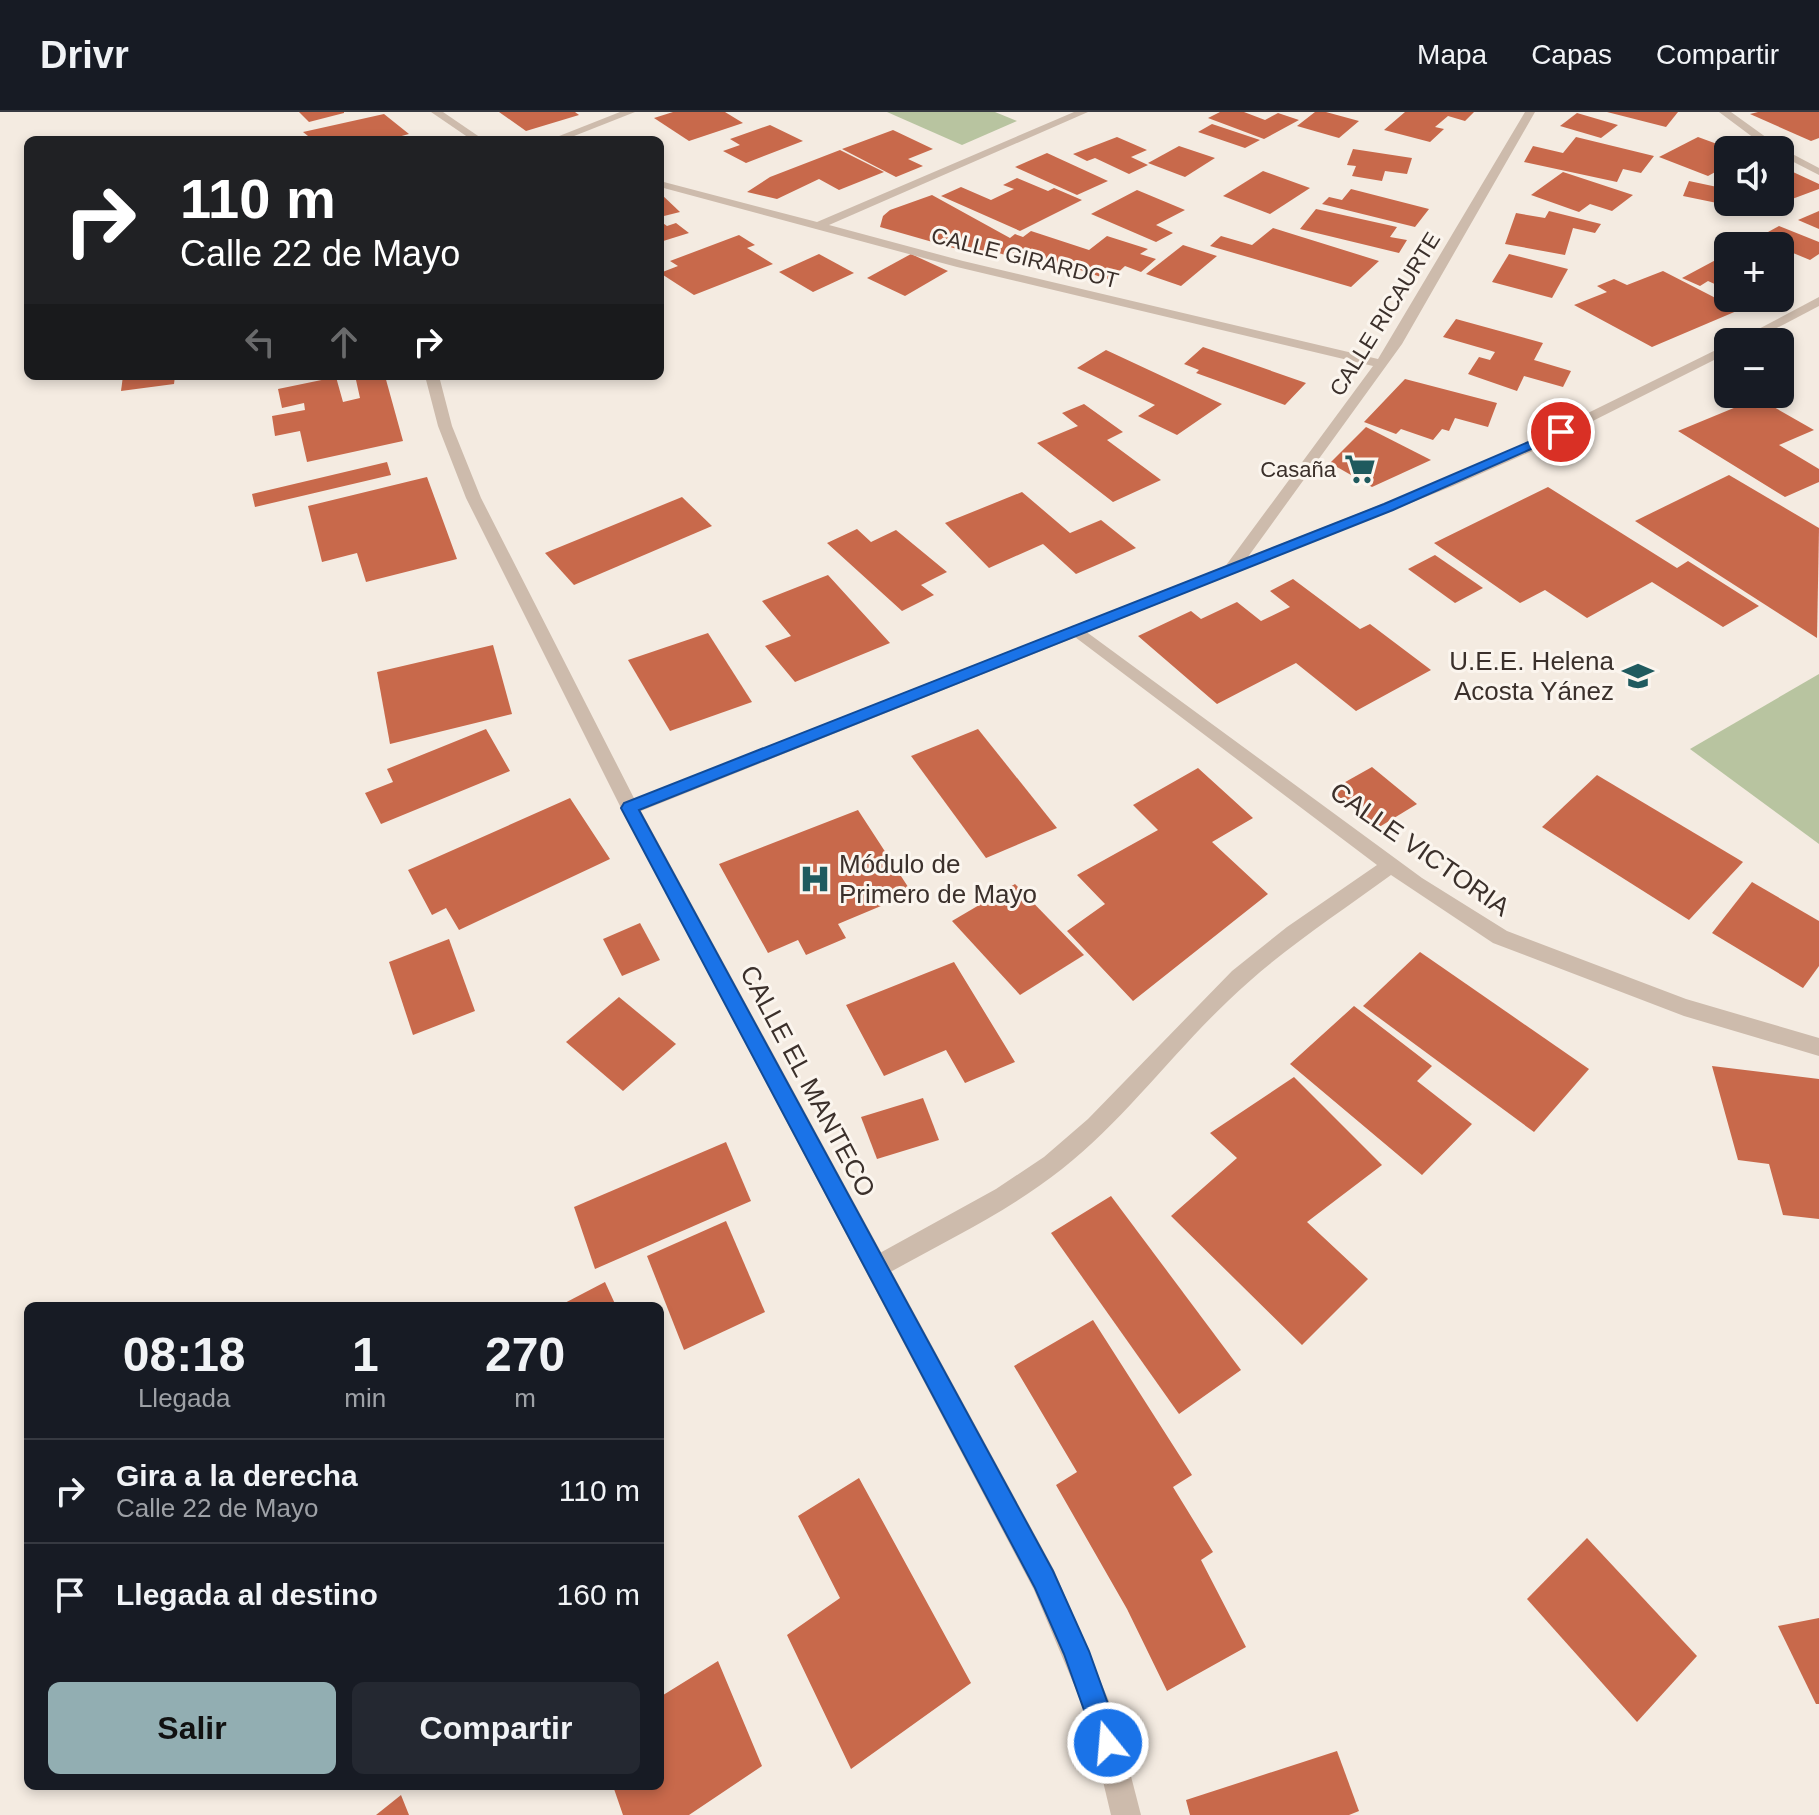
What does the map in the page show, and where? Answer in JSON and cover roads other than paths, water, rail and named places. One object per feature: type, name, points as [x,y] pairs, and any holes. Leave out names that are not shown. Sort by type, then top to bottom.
[{"type":"street","points":[[436,112],[473,136]]},
{"type":"street","points":[[565,136],[630,112]]},
{"type":"street","points":[[818,226],[1083,112]]},
{"type":"street","name":"CALLE RICAURTE","points":[[1232,568],[1382,364],[1530,112]]},
{"type":"street","points":[[1724,112],[1758,136]]},
{"type":"street","points":[[1794,159],[1819,172]]},
{"type":"street","name":"CALLE GIRARDOT","points":[[664,185],[961,264],[1382,364]]},
{"type":"street","points":[[1767,328],[1819,301]]},
{"type":"street","points":[[630,808],[1389,507],[1532,446],[1714,355]]},
{"type":"street","name":"CALLE EL MANTECO","points":[[433,380],[446,431],[462,475],[566,688],[1044,1580],[1102,1718],[1126,1815]]},
{"type":"street","name":"CALLE VICTORIA","points":[[1077,630],[1391,865],[1500,937],[1684,1007],[1819,1047]]},
{"type":"street","points":[[877,1267],[1011,1190],[1072,1148],[1116,1106],[1189,1024],[1242,974],[1391,865]]},
{"type":"place","name":"Casaña","points":[[1360,469]]},
{"type":"place","name":"U.E.E. Helena Acosta Yánez","points":[[1638,676]]},
{"type":"place","name":"Módulo de Primero de Mayo","points":[[815,879]]}]
